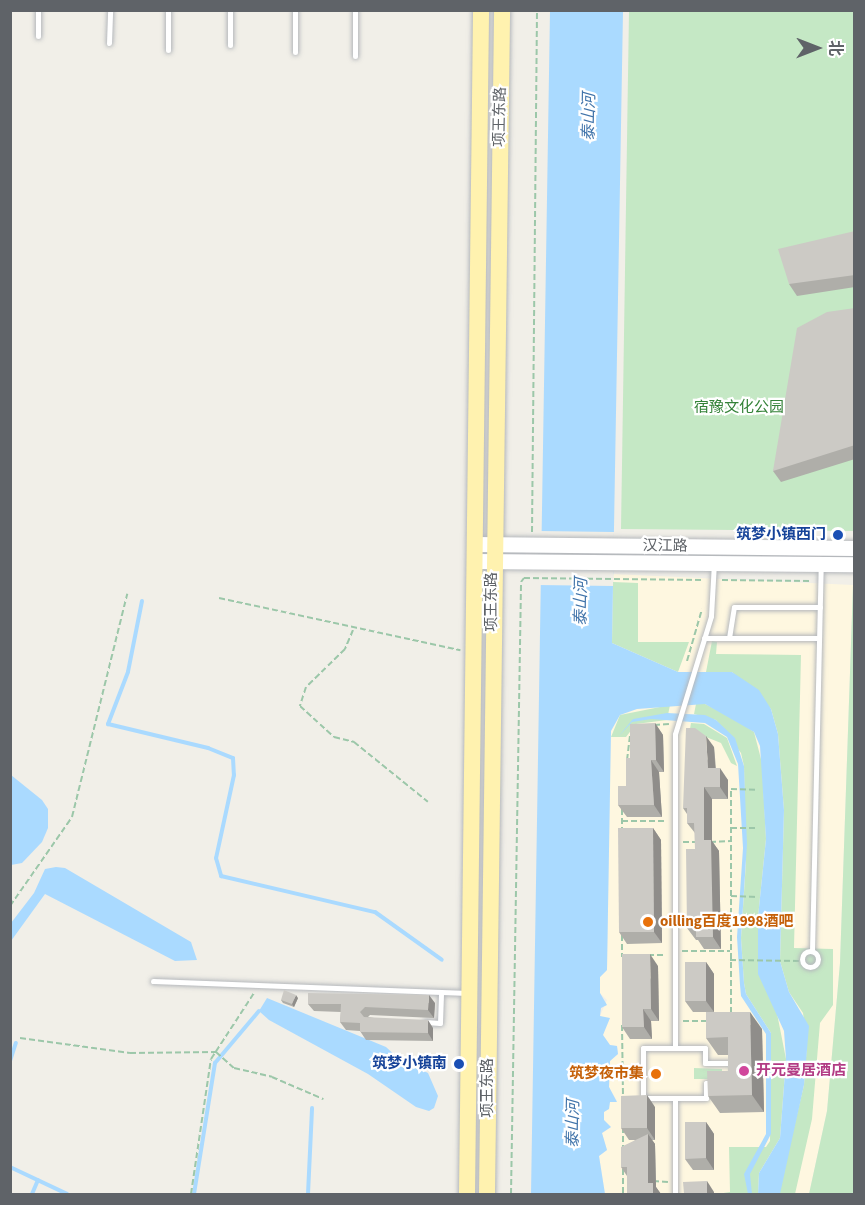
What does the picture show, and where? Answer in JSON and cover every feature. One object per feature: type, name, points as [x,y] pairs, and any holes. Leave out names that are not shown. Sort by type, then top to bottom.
[{"type":"main road","name":"项王东路","points":[[481,10],[481,556],[487,1194]]},
{"type":"main road","name":"项王东路","points":[[467,1194],[474,651],[481,556],[493,544],[502,10]]},
{"type":"street","name":"汉江路","points":[[493,544],[535,539],[621,545],[855,548]]},
{"type":"street","name":"汉江路","points":[[481,556],[531,562],[855,564]]},
{"type":"lane","points":[[38,10],[38,36]]},
{"type":"lane","points":[[109,43],[110,10]]},
{"type":"lane","points":[[168,10],[168,50]]},
{"type":"lane","points":[[230,10],[231,45]]},
{"type":"lane","points":[[295,10],[295,52]]},
{"type":"lane","points":[[355,10],[355,56]]},
{"type":"lane","points":[[679,1048],[675,953],[675,734],[711,616],[717,580],[714,563]]},
{"type":"lane","points":[[812,951],[804,953],[802,961],[807,967],[815,965],[818,958],[812,951],[822,564]]},
{"type":"lane","points":[[729,638],[734,607],[820,608]]},
{"type":"lane","points":[[704,638],[819,638]]},
{"type":"lane","points":[[153,981],[470,993]]},
{"type":"lane","points":[[417,1022],[440,1023],[441,992]]},
{"type":"lane","points":[[643,1048],[705,1048],[705,1063],[733,1063],[733,1083],[706,1083],[706,1098],[643,1098],[643,1074],[643,1048]]},
{"type":"lane","points":[[675,1098],[675,1194]]},
{"type":"path","points":[[535,539],[530,528],[537,10]]},
{"type":"path","points":[[511,1194],[521,582],[524,578],[821,581]]},
{"type":"path","points":[[717,580],[719,591]]},
{"type":"path","points":[[10,906],[72,817],[127,594]]},
{"type":"path","points":[[219,598],[444,649],[474,651]]},
{"type":"path","points":[[353,630],[345,649],[306,687],[300,706],[334,737],[354,742],[428,802]]},
{"type":"path","points":[[651,725],[669,724]]},
{"type":"path","points":[[627,771],[627,739],[635,728]]},
{"type":"path","points":[[730,1018],[731,789],[756,789]]},
{"type":"path","points":[[622,801],[622,832]]},
{"type":"path","points":[[622,821],[675,821]]},
{"type":"path","points":[[731,828],[758,828]]},
{"type":"path","points":[[683,830],[683,853]]},
{"type":"path","points":[[675,842],[731,842]]},
{"type":"path","points":[[731,896],[758,897]]},
{"type":"path","points":[[622,932],[622,967]]},
{"type":"path","points":[[682,940],[682,963]]},
{"type":"path","points":[[645,955],[682,951],[730,951]]},
{"type":"path","points":[[622,955],[634,955]]},
{"type":"path","points":[[730,960],[802,961]]},
{"type":"path","points":[[191,1194],[207,1073],[216,1052],[250,1004],[258,985]]},
{"type":"path","points":[[679,1048],[679,1021],[682,1010]]},
{"type":"path","points":[[622,1014],[623,1110]]},
{"type":"path","points":[[679,1021],[716,1021]]},
{"type":"path","points":[[20,1038],[130,1053],[216,1052],[234,1068],[272,1077],[323,1099]]},
{"type":"path","points":[[623,1074],[643,1074]]},
{"type":"path","points":[[623,1122],[623,1194]]},
{"type":"path","points":[[623,1181],[633,1181]]},
{"type":"path","points":[[644,1181],[675,1182]]},
{"type":"shaded area","points":[[613,574],[853,585],[840,963],[827,1111],[809,1194],[605,1194],[599,1156],[607,1150],[602,1133],[611,1127],[604,1120],[604,1112],[610,1102],[617,1101],[609,1087],[610,1061],[618,1054],[617,1046],[610,1045],[603,1035],[607,1019],[600,1016],[607,1000],[600,993],[600,977],[607,970]]},
{"type":"green space","name":"宿豫文化公园","points":[[629,11],[854,11],[854,531],[621,529]]},
{"type":"green space","points":[[613,582],[638,583],[638,642],[689,642],[678,672],[612,643]]},
{"type":"green space","points":[[853,585],[854,1194],[809,1194],[827,1111],[840,963]]},
{"type":"green space","points":[[712,641],[717,642],[716,654],[801,655],[794,948],[833,949],[833,1005],[820,1023],[812,1119],[795,1194],[780,1194],[780,1186],[804,1085],[807,1044],[803,1013],[789,992],[780,961],[784,810],[778,734],[771,709],[732,672],[706,672]]},
{"type":"green space","points":[[696,704],[705,704],[732,717],[754,732],[762,763],[766,839],[758,917],[786,1059],[780,1138],[759,1173],[758,1194],[717,1194],[730,1192],[729,1147],[766,1147],[770,1141],[771,1033],[746,994],[744,983],[741,938],[746,862],[744,766],[741,753],[716,720],[694,714]]},
{"type":"green space","points":[[670,705],[667,720],[636,724],[626,737],[611,737],[620,715]]},
{"type":"green space","points":[[691,723],[704,724],[727,738],[737,766],[731,763],[721,743],[706,737],[688,741]]},
{"type":"green space","points":[[694,1068],[722,1069],[722,1079],[694,1079]]},
{"type":"water","name":"泰山河","points":[[550,11],[623,11],[612,643],[678,672],[732,672],[759,690],[771,709],[778,734],[784,810],[780,961],[789,992],[809,1026],[804,1085],[780,1194],[758,1194],[759,1173],[780,1138],[786,1059],[784,1031],[758,974],[758,917],[766,839],[760,746],[754,732],[705,704],[637,709],[620,715],[611,731],[607,970],[600,977],[600,993],[607,1005],[601,1008],[600,1016],[610,1018],[603,1035],[610,1045],[617,1046],[618,1054],[610,1061],[609,1087],[617,1102],[610,1102],[609,1109],[604,1112],[604,1120],[611,1127],[602,1133],[607,1150],[599,1156],[605,1194],[531,1194]]},
{"type":"water","points":[[667,713],[705,715],[716,720],[735,738],[744,766],[747,844],[741,938],[744,983],[746,994],[771,1033],[771,1134],[750,1174],[752,1194],[748,1194],[744,1174],[766,1134],[766,1034],[741,996],[737,937],[743,848],[738,764],[727,737],[705,723],[651,719],[632,722],[618,737],[633,719]]},
{"type":"water","points":[[11,775],[42,800],[48,809],[48,828],[42,842],[22,863],[11,865]]},
{"type":"water","points":[[65,868],[191,942],[197,960],[175,961],[45,894],[11,941],[11,923],[34,893],[45,869]]},
{"type":"water","points":[[267,998],[386,1047],[398,1058],[428,1073],[438,1096],[434,1108],[429,1111],[416,1107],[368,1074],[269,1020],[259,1011]]},
{"type":"pier","points":[[539,531],[614,532],[613,586],[538,585]]},
{"type":"building","points":[[855,231],[855,275],[789,284],[778,249]]},
{"type":"building","points":[[855,308],[855,445],[773,471],[797,328],[827,312]]},
{"type":"building","points":[[655,723],[656,760],[651,760],[654,805],[618,805],[618,786],[626,786],[626,758],[630,758],[630,724]]},
{"type":"building","points":[[686,728],[695,728],[706,736],[708,768],[720,768],[720,787],[704,787],[704,840],[711,840],[713,937],[696,937],[696,928],[687,928],[686,849],[695,849],[694,823],[687,823],[687,808],[683,808]]},
{"type":"building","points":[[618,828],[653,828],[654,932],[619,932]]},
{"type":"building","points":[[622,954],[650,954],[651,1009],[643,1009],[644,1027],[622,1027]]},
{"type":"building","points":[[685,962],[706,962],[706,1001],[685,1001]]},
{"type":"building","points":[[284,990],[296,995],[292,1004],[281,1000]]},
{"type":"building","points":[[308,993],[429,995],[428,1010],[365,1007],[360,1012],[364,1017],[428,1020],[428,1033],[360,1032],[360,1023],[340,1022],[341,1004],[308,1004]]},
{"type":"building","points":[[706,1012],[750,1012],[752,1095],[708,1096],[707,1071],[728,1071],[728,1037],[706,1038]]},
{"type":"building","points":[[647,1095],[647,1128],[621,1128],[621,1096]]},
{"type":"building","points":[[685,1122],[706,1122],[706,1158],[685,1159]]},
{"type":"building","points":[[648,1134],[648,1183],[653,1183],[653,1194],[627,1194],[627,1167],[621,1167],[621,1147]]},
{"type":"building","points":[[707,1181],[707,1194],[684,1194],[683,1182]]},
{"type":"waterway","points":[[142,601],[128,672],[108,724],[208,748],[233,758],[234,775],[216,858],[221,876],[375,912],[442,960]]},
{"type":"waterway","points":[[194,1194],[215,1063],[259,1011]]},
{"type":"waterway","points":[[10,1061],[16,1043]]},
{"type":"waterway","points":[[308,1194],[312,1108]]},
{"type":"waterway","points":[[10,1167],[67,1194]]},
{"type":"waterway","points":[[32,1194],[38,1180]]},
{"type":"place","name":"筑梦小镇西门","points":[[838,535]]},
{"type":"place","name":"oilling百度1998酒吧","points":[[648,922]]},
{"type":"place","name":"筑梦小镇南","points":[[459,1064]]},
{"type":"place","name":"开元曼居酒店","points":[[744,1071]]},
{"type":"place","name":"筑梦夜市集","points":[[656,1074]]}]
